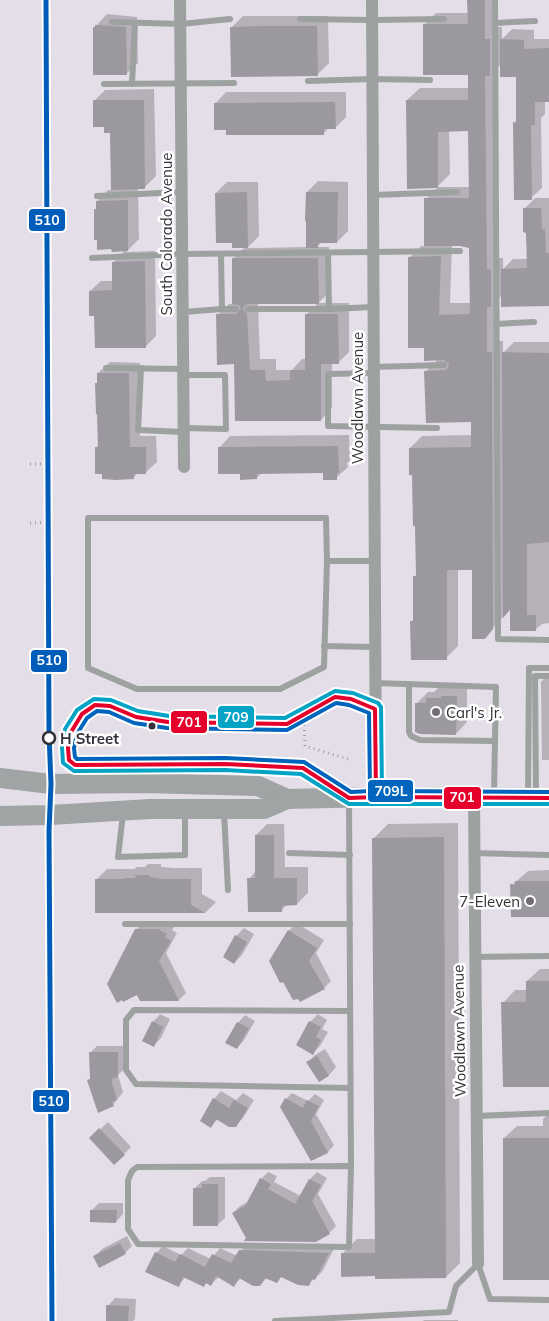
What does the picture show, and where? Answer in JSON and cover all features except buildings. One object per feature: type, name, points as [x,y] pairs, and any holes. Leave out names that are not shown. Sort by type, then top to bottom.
[{"type":"main road","points":[[0,778],[51,784],[144,783],[258,786],[287,799]]},
{"type":"main road","points":[[0,816],[124,810],[264,809],[287,799],[376,797],[538,798]]},
{"type":"street","name":"South Colorado Avenue","points":[[180,0],[184,467]]},
{"type":"street","name":"Woodlawn Avenue","points":[[372,0],[376,797]]},
{"type":"street","name":"Woodlawn Avenue","points":[[474,798],[478,1264]]},
{"type":"lane","points":[[495,0],[498,639],[549,640]]},
{"type":"lane","points":[[300,19],[444,18]]},
{"type":"lane","points":[[112,22],[181,24],[230,19]]},
{"type":"lane","points":[[495,23],[535,21]]},
{"type":"lane","points":[[132,84],[135,23]]},
{"type":"lane","points":[[308,82],[372,79],[430,80]]},
{"type":"lane","points":[[104,84],[234,84]]},
{"type":"lane","points":[[97,196],[182,192]]},
{"type":"lane","points":[[373,195],[458,192]]},
{"type":"lane","points":[[92,258],[182,254],[460,252]]},
{"type":"lane","points":[[328,253],[329,309]]},
{"type":"lane","points":[[221,254],[222,309]]},
{"type":"lane","points":[[248,309],[373,307]]},
{"type":"lane","points":[[183,312],[236,309]]},
{"type":"lane","points":[[496,324],[534,322]]},
{"type":"lane","points":[[437,428],[328,426],[328,374],[444,365]]},
{"type":"lane","points":[[106,368],[141,368],[225,375],[226,428],[138,430],[141,368]]},
{"type":"lane","points":[[88,518],[326,518],[327,560],[324,667],[280,689],[137,689],[88,668],[88,518]]},
{"type":"lane","points":[[327,560],[374,561]]},
{"type":"lane","points":[[324,646],[375,647]]},
{"type":"lane","points":[[538,798],[529,668],[549,668]]},
{"type":"lane","points":[[538,798],[535,676],[549,676]]},
{"type":"lane","points":[[375,683],[496,687],[494,798]]},
{"type":"lane","points":[[409,684],[409,732],[411,736],[420,740],[495,741]]},
{"type":"lane","points":[[351,1166],[137,1167],[132,1171],[128,1180],[128,1229],[138,1244],[349,1247],[351,1166],[349,798],[303,768],[225,764],[75,764],[70,760],[68,748],[71,732],[82,714],[95,705],[110,706],[136,717],[168,722],[287,724],[334,697],[351,699],[375,709]]},
{"type":"lane","points":[[124,810],[118,857],[185,855],[185,809]]},
{"type":"lane","points":[[224,809],[228,890]]},
{"type":"lane","points":[[289,853],[350,854]]},
{"type":"lane","points":[[474,854],[549,855]]},
{"type":"lane","points":[[125,924],[350,924]]},
{"type":"lane","points":[[474,957],[549,956]]},
{"type":"lane","points":[[350,1011],[134,1010],[126,1020],[126,1070],[136,1084],[350,1088]]},
{"type":"lane","points":[[477,1116],[549,1113]]},
{"type":"lane","points":[[275,1321],[450,1312],[456,1286],[478,1264],[490,1299],[549,1300]]},
{"type":"path","points":[[30,464],[51,464]]},
{"type":"path","points":[[30,523],[52,522]]},
{"type":"path","points":[[30,671],[52,670]]},
{"type":"path","points":[[304,714],[305,746],[351,760]]},
{"type":"transit line","name":"510","points":[[46,0],[52,1321]]},
{"type":"transit line","name":"709","points":[[382,791],[381,707],[378,703],[353,693],[335,691],[285,718],[169,716],[138,711],[111,700],[94,699],[77,710],[65,729],[62,747],[63,763],[74,771],[225,770],[301,774],[349,804],[549,804]]},
{"type":"transit line","name":"701","points":[[335,697],[351,699],[375,709],[376,797],[349,798],[303,768],[225,764],[75,765],[69,760],[68,748],[71,732],[82,714],[95,705],[110,706],[136,717],[168,722],[287,724],[335,697]]},
{"type":"transit line","name":"709L","points":[[336,703],[349,705],[369,713],[370,791],[351,792],[304,762],[225,758],[77,759],[75,757],[74,748],[77,734],[87,718],[97,711],[109,712],[134,723],[167,728],[287,730],[336,703]]},
{"type":"transit line","name":"709L","points":[[382,791],[549,792]]},
{"type":"transit line","name":"701","points":[[376,797],[549,798]]},
{"type":"place","name":"Carl's Jr.","points":[[436,712]]},
{"type":"place","name":"H Street","points":[[49,738]]},
{"type":"place","name":"7-Eleven","points":[[530,901]]}]
